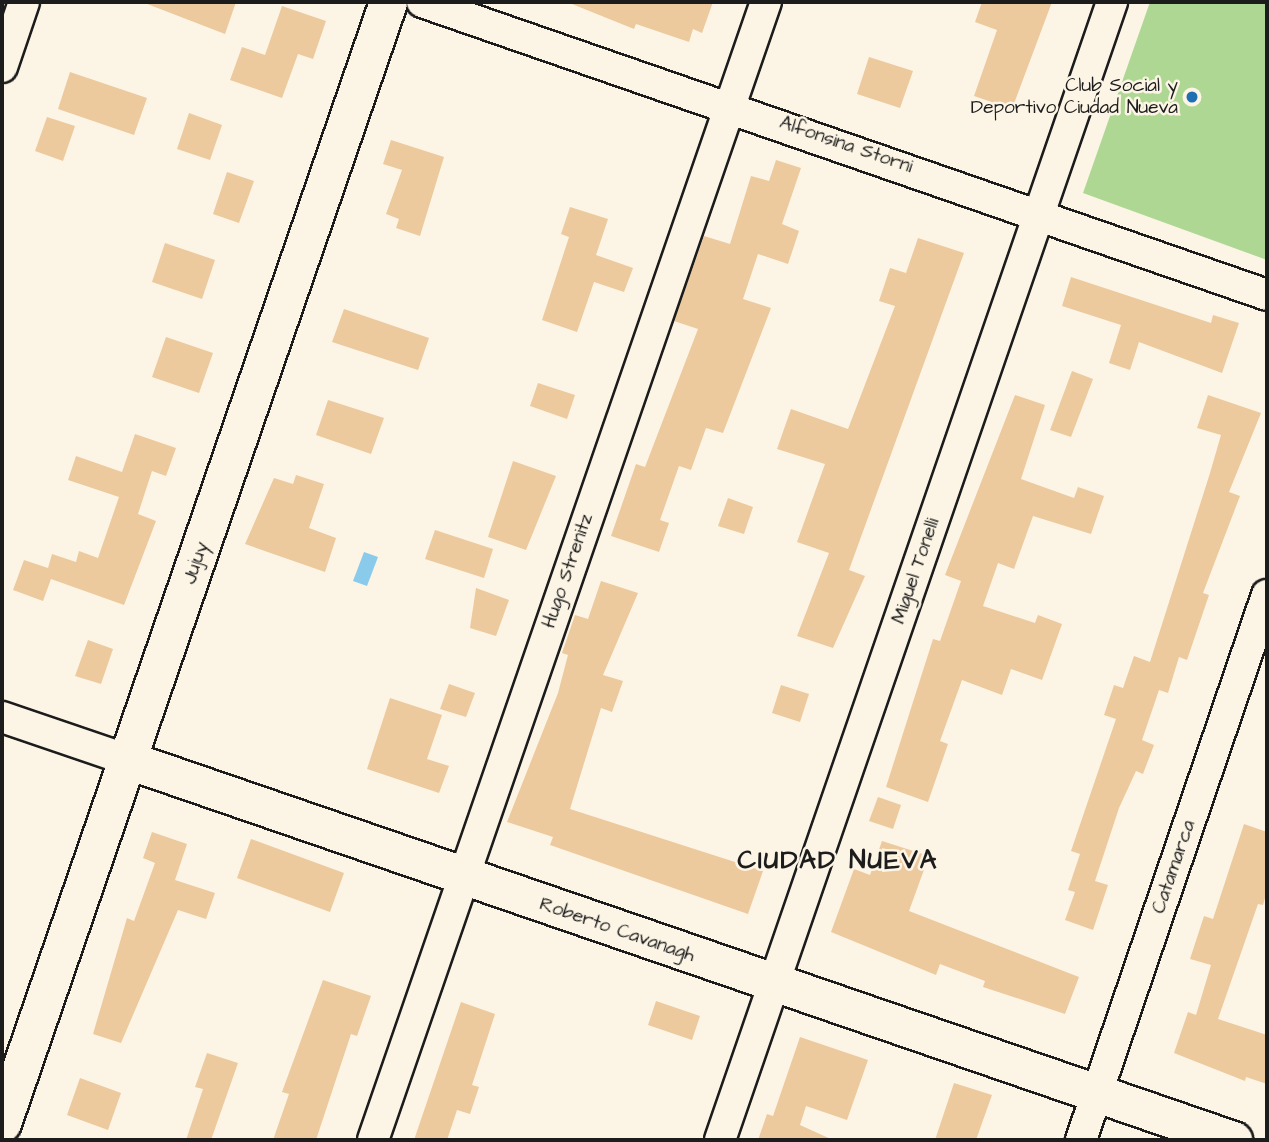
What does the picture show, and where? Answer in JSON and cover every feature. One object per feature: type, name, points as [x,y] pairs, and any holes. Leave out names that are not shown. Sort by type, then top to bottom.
[{"type":"main road","name":"Jujuy","points":[[2,1123],[388,2]]},
{"type":"main road","name":"Roberto Cavanagh","points":[[128,760],[1233,1140]]},
{"type":"street","points":[[2,67],[24,2]]},
{"type":"street","name":"Alfonsina Storni","points":[[422,2],[1040,212],[1267,295]]},
{"type":"street","name":"Hugo Strenitz","points":[[373,1140],[766,2]]},
{"type":"street","name":"Miguel Tonelli","points":[[720,1140],[1112,2]]},
{"type":"street","name":"Catamarca","points":[[1080,1140],[1267,594]]},
{"type":"street","name":"Roberto Cavanagh","points":[[2,718],[128,760]]},
{"type":"green space","name":"Club Social y Deportivo Ciudad Nueva","points":[[1150,2],[1267,2],[1267,260],[1083,193]]},
{"type":"water","points":[[364,552],[378,557],[367,586],[353,581]]},
{"type":"building","points":[[142,2],[236,2],[225,34]]},
{"type":"building","points":[[567,2],[713,2],[702,33],[693,29],[689,42],[636,24],[634,29]]},
{"type":"building","points":[[982,2],[1052,2],[1012,109],[974,96],[997,30],[975,22]]},
{"type":"building","points":[[282,6],[326,21],[313,59],[298,54],[282,98],[230,80],[242,47],[265,55]]},
{"type":"building","points":[[869,57],[913,71],[900,108],[857,94]]},
{"type":"building","points":[[70,72],[147,98],[134,135],[58,109]]},
{"type":"building","points":[[189,113],[222,125],[210,160],[177,149]]},
{"type":"building","points":[[47,117],[75,126],[63,161],[35,151]]},
{"type":"building","points":[[391,140],[444,157],[420,236],[396,228],[399,219],[386,214],[402,170],[383,164]]},
{"type":"building","points":[[776,160],[801,168],[782,224],[799,231],[788,264],[758,254],[743,299],[771,308],[723,433],[706,428],[691,470],[679,466],[660,520],[669,523],[659,552],[611,536],[636,464],[645,467],[698,329],[674,321],[704,236],[730,244],[751,176],[769,181]]},
{"type":"building","points":[[227,172],[254,181],[239,223],[213,214]]},
{"type":"building","points":[[570,207],[608,219],[596,255],[633,268],[624,292],[594,282],[577,332],[542,320],[569,237],[561,234]]},
{"type":"building","points":[[918,238],[964,253],[849,570],[865,576],[833,648],[797,636],[829,553],[797,542],[825,464],[777,449],[791,409],[848,429],[895,306],[879,301],[890,268],[906,273]]},
{"type":"building","points":[[165,243],[215,260],[202,299],[152,282]]},
{"type":"building","points":[[1071,277],[1211,323],[1213,315],[1239,323],[1222,373],[1139,342],[1130,370],[1109,363],[1121,325],[1062,306]]},
{"type":"building","points":[[344,309],[429,338],[418,370],[332,342]]},
{"type":"building","points":[[166,337],[213,353],[199,393],[152,377]]},
{"type":"building","points":[[1072,371],[1093,379],[1071,437],[1050,430]]},
{"type":"building","points":[[538,383],[575,395],[567,419],[530,406]]},
{"type":"building","points":[[1015,395],[1045,405],[1021,479],[1074,498],[1078,487],[1104,496],[1091,534],[1033,516],[1014,569],[998,563],[983,606],[1035,623],[1038,615],[1062,624],[1042,680],[1011,669],[1002,695],[962,680],[940,741],[948,744],[928,802],[886,787],[933,639],[940,641],[961,581],[945,575]]},
{"type":"building","points":[[1208,395],[1261,413],[1229,492],[1240,496],[1203,593],[1209,595],[1187,660],[1179,657],[1168,693],[1159,690],[1142,740],[1154,745],[1143,774],[1136,771],[1119,808],[1095,881],[1108,885],[1093,930],[1065,920],[1075,892],[1068,890],[1080,854],[1071,851],[1116,719],[1104,715],[1114,685],[1123,688],[1134,656],[1150,662],[1210,473],[1221,435],[1197,428]]},
{"type":"building","points":[[328,400],[384,418],[371,454],[316,435]]},
{"type":"building","points":[[135,434],[176,448],[166,476],[152,471],[138,514],[156,521],[124,605],[51,579],[43,601],[13,590],[24,560],[48,568],[52,554],[76,562],[79,551],[98,558],[119,497],[68,480],[76,456],[122,472]]},
{"type":"building","points":[[513,461],[556,476],[526,550],[488,537]]},
{"type":"building","points":[[296,475],[324,484],[309,528],[336,538],[325,572],[245,544],[274,478],[293,484]]},
{"type":"building","points":[[728,498],[753,507],[744,534],[718,526]]},
{"type":"building","points":[[435,530],[493,549],[484,578],[425,559]]},
{"type":"building","points":[[601,581],[638,593],[603,675],[623,681],[612,712],[601,708],[570,809],[763,871],[748,914],[550,845],[553,837],[507,822],[558,693],[568,655],[562,653],[575,615],[588,619]]},
{"type":"building","points":[[476,588],[509,600],[496,636],[470,628]]},
{"type":"building","points":[[88,640],[113,649],[101,684],[75,676]]},
{"type":"building","points":[[449,684],[475,693],[466,717],[440,709]]},
{"type":"building","points":[[781,685],[809,694],[800,722],[772,713]]},
{"type":"building","points":[[390,698],[442,715],[427,759],[449,766],[439,793],[367,769]]},
{"type":"building","points":[[878,797],[901,805],[893,829],[869,821]]},
{"type":"building","points":[[1244,824],[1267,832],[1267,891],[1263,905],[1258,904],[1218,1019],[1267,1035],[1267,1084],[1246,1077],[1245,1081],[1174,1053],[1188,1012],[1196,1015],[1211,965],[1190,959],[1204,916],[1213,919]]},
{"type":"building","points":[[152,832],[187,844],[175,880],[215,893],[206,919],[178,910],[121,1043],[93,1034],[127,918],[134,921],[155,863],[143,858]]},
{"type":"building","points":[[251,839],[344,873],[330,912],[237,878]]},
{"type":"building","points":[[882,841],[929,856],[909,911],[1079,977],[1065,1014],[983,987],[985,981],[940,964],[936,975],[831,932],[854,869],[870,875]]},
{"type":"building","points":[[323,980],[371,996],[357,1036],[351,1034],[316,1140],[273,1140],[289,1094],[282,1092]]},
{"type":"building","points":[[656,1001],[700,1016],[692,1040],[648,1025]]},
{"type":"building","points":[[461,1002],[495,1014],[472,1085],[479,1087],[470,1114],[457,1110],[447,1140],[414,1140]]},
{"type":"building","points":[[800,1037],[868,1060],[847,1120],[806,1106],[800,1125],[833,1140],[758,1140],[767,1114],[773,1116]]},
{"type":"building","points":[[207,1053],[238,1063],[211,1140],[186,1140],[203,1089],[195,1087]]},
{"type":"building","points":[[80,1078],[121,1093],[108,1130],[67,1115]]},
{"type":"building","points":[[954,1083],[992,1095],[976,1140],[935,1140]]},
{"type":"place","name":"Club Social y Deportivo Ciudad Nueva","points":[[1192,97]]},
{"type":"district","name":"CIUDAD NUEVA","points":[[838,861]]}]
